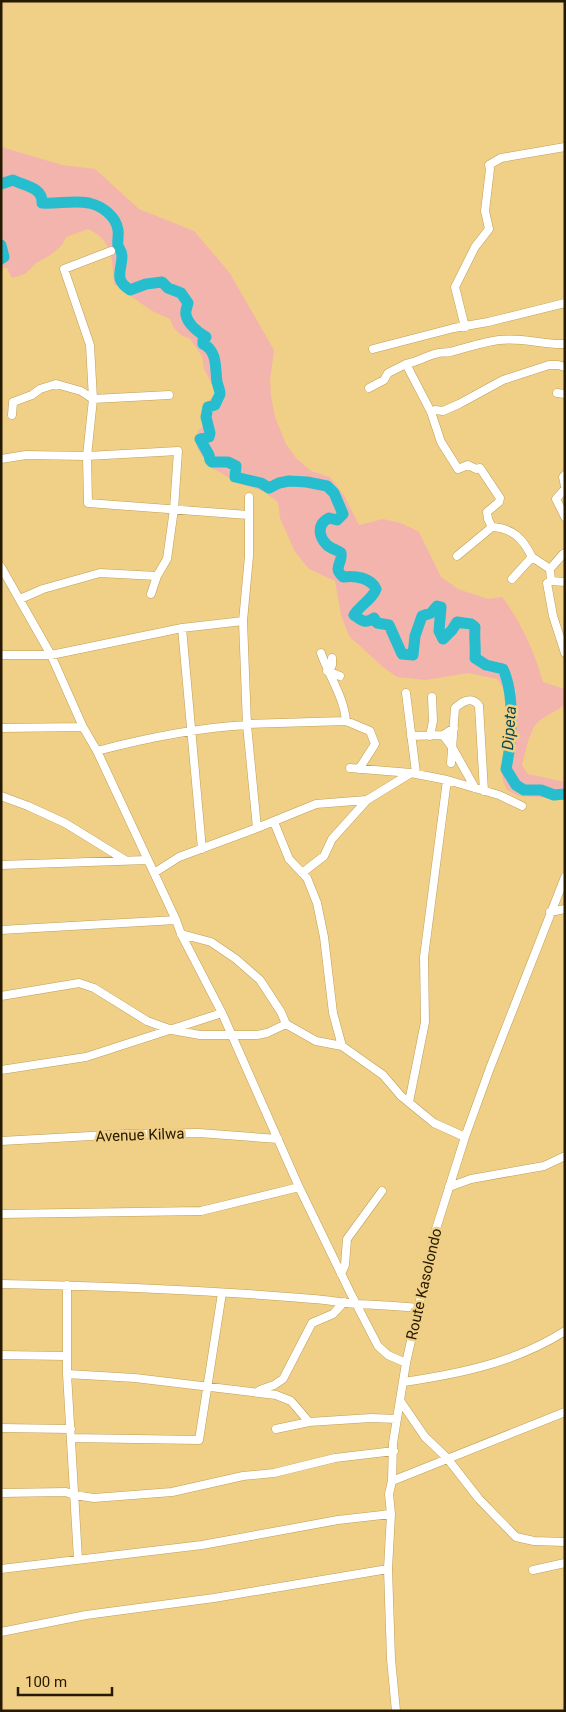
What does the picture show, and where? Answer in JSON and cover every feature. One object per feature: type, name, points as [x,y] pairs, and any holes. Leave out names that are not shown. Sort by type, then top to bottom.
[{"type":"street","points":[[466,327],[455,287],[475,247],[489,229],[485,211],[489,165],[501,158],[565,147]]},
{"type":"street","points":[[111,251],[64,269],[90,345],[93,399],[87,456],[88,503],[248,515]]},
{"type":"street","points":[[373,349],[454,328],[466,327],[565,303]]},
{"type":"street","points":[[368,388],[384,380],[388,373],[406,364],[438,353],[449,352],[481,342],[502,339],[527,339],[551,345],[565,344]]},
{"type":"street","points":[[406,364],[431,412],[441,442],[458,469],[468,465],[476,469],[480,468],[500,498],[499,502],[487,512],[492,528]]},
{"type":"street","points":[[431,412],[435,410],[443,411],[459,404],[502,380],[549,365],[558,364],[565,366]]},
{"type":"street","points":[[12,415],[12,402],[56,384],[81,391],[93,399],[169,395]]},
{"type":"street","points":[[1,459],[26,455],[87,456],[178,451],[174,509],[167,559],[157,576],[151,594]]},
{"type":"street","points":[[565,475],[563,477],[565,487],[556,499],[565,516]]},
{"type":"street","points":[[249,497],[249,556],[243,621],[248,725],[257,828]]},
{"type":"street","points":[[457,556],[492,528],[502,528],[514,532],[525,542],[532,557],[550,568]]},
{"type":"street","points":[[551,581],[550,568],[564,553]]},
{"type":"street","points":[[512,579],[532,557]]},
{"type":"street","points":[[1,567],[51,655],[181,934],[222,1013],[299,1187],[341,1274],[378,1346],[388,1355],[406,1363]]},
{"type":"street","points":[[20,599],[43,589],[100,573],[157,576]]},
{"type":"street","points":[[565,582],[547,582],[553,616],[561,630],[565,653]]},
{"type":"street","points":[[1,655],[51,655],[182,628],[243,621]]},
{"type":"street","points":[[182,628],[202,849]]},
{"type":"street","points":[[321,653],[345,710],[346,721]]},
{"type":"street","points":[[328,672],[332,666],[332,658]]},
{"type":"street","points":[[328,672],[340,676]]},
{"type":"street","points":[[406,693],[413,773]]},
{"type":"street","points":[[430,736],[433,721],[432,697]]},
{"type":"street","points":[[451,763],[455,708],[463,701],[471,700],[477,702],[479,706],[484,791]]},
{"type":"street","points":[[97,751],[138,740],[212,727],[346,721],[370,731],[376,744],[354,768],[413,773],[447,780],[499,795],[522,806]]},
{"type":"street","points":[[1,728],[83,727]]},
{"type":"street","points":[[411,736],[443,735],[454,728]]},
{"type":"street","points":[[443,735],[452,747],[475,788]]},
{"type":"street","points":[[302,873],[324,856],[332,839],[367,800],[413,773]]},
{"type":"street","points":[[410,1102],[426,1022],[424,957],[447,780]]},
{"type":"street","points":[[1,796],[28,806],[65,824],[125,860]]},
{"type":"street","points":[[154,873],[179,858],[316,804],[367,800]]},
{"type":"street","points":[[274,822],[289,859],[307,878],[317,903],[324,937],[333,1013],[342,1046]]},
{"type":"street","points":[[1,865],[147,860]]},
{"type":"street","name":"Route Kasolondo","points":[[396,1711],[391,1659],[388,1569],[391,1514],[389,1494],[392,1481],[397,1419],[406,1363],[436,1229],[465,1137],[565,877]]},
{"type":"street","points":[[550,912],[565,909]]},
{"type":"street","points":[[1,930],[176,920]]},
{"type":"street","points":[[181,934],[211,942],[236,959],[260,980],[281,1012],[286,1024],[316,1041],[342,1046],[383,1075],[434,1123],[465,1137]]},
{"type":"street","points":[[1,996],[79,983],[94,988],[147,1021],[172,1030],[200,1036],[267,1033],[286,1024]]},
{"type":"street","points":[[1,1070],[86,1057],[222,1013]]},
{"type":"street","name":"Avenue Kilwa","points":[[1,1141],[127,1134],[190,1133],[278,1139]]},
{"type":"street","points":[[449,1187],[471,1179],[544,1166],[565,1156]]},
{"type":"street","points":[[1,1214],[201,1211],[299,1187]]},
{"type":"street","points":[[341,1274],[345,1265],[347,1239],[382,1191]]},
{"type":"street","points":[[1,1284],[67,1285],[222,1293],[418,1308]]},
{"type":"street","points":[[67,1285],[66,1356],[78,1559]]},
{"type":"street","points":[[71,1438],[199,1440],[209,1387],[222,1293]]},
{"type":"street","points":[[256,1392],[274,1385],[282,1379],[312,1323],[333,1314],[344,1302]]},
{"type":"street","points":[[403,1382],[488,1365],[547,1343],[565,1331]]},
{"type":"street","points":[[1,1355],[66,1356]]},
{"type":"street","points":[[67,1374],[135,1378],[276,1395],[291,1401],[309,1422]]},
{"type":"street","points":[[400,1402],[425,1437],[447,1458],[479,1499],[516,1537],[534,1541],[565,1542]]},
{"type":"street","points":[[392,1481],[565,1412]]},
{"type":"street","points":[[276,1429],[309,1422],[372,1418],[397,1419]]},
{"type":"street","points":[[1,1428],[71,1429]]},
{"type":"street","points":[[1,1493],[66,1492],[94,1498],[172,1492],[243,1476],[274,1473],[335,1458],[394,1451]]},
{"type":"street","points":[[1,1569],[202,1545],[338,1520],[391,1514]]},
{"type":"street","points":[[533,1570],[565,1563]]},
{"type":"street","points":[[1,1632],[86,1615],[214,1598],[388,1569]]},
{"type":"shaded area","points":[[1,147],[62,165],[95,169],[139,209],[194,231],[229,272],[274,350],[270,381],[275,417],[286,444],[296,458],[311,471],[330,477],[345,497],[359,525],[383,519],[401,523],[419,532],[441,577],[458,589],[488,599],[502,597],[526,637],[543,682],[564,689],[565,705],[542,719],[534,727],[529,737],[522,765],[528,774],[565,782],[565,799],[519,796],[507,790],[503,781],[502,763],[507,726],[507,701],[497,679],[468,673],[426,680],[397,677],[383,667],[349,636],[341,615],[335,581],[309,569],[295,552],[280,518],[278,502],[263,491],[241,484],[208,466],[197,447],[198,430],[203,427],[203,409],[215,395],[214,388],[204,369],[202,356],[190,339],[181,335],[174,328],[170,319],[152,311],[114,284],[112,259],[103,239],[88,229],[66,237],[62,245],[52,254],[36,263],[25,274],[12,278],[7,268],[1,268]]},
{"type":"waterway","name":"Dipeta","points":[[1,184],[13,180],[36,190],[42,203],[89,203],[103,209],[111,216],[117,225],[118,246],[122,255],[120,278],[125,286],[130,290],[146,284],[162,282],[168,288],[181,293],[188,303],[186,309],[187,319],[191,325],[206,337],[203,340],[203,344],[208,347],[213,356],[220,394],[215,405],[208,407],[206,417],[210,433],[209,437],[200,439],[210,460],[212,462],[228,462],[236,466],[235,477],[261,483],[269,488],[289,481],[327,486],[334,493],[343,514],[337,520],[329,518],[322,523],[320,530],[322,538],[328,546],[341,553],[338,571],[343,577],[353,576],[362,578],[374,585],[376,589],[354,615],[364,621],[374,618],[377,623],[389,625],[402,654],[413,655],[415,636],[422,616],[431,613],[437,606],[441,607],[439,631],[443,639],[457,622],[471,624],[475,627],[475,658],[486,665],[503,669],[507,680],[511,718],[510,745],[506,769],[516,785],[524,790],[541,790],[554,795],[565,794]]},
{"type":"waterway","name":"Dipeta","points":[[1,245],[4,257],[1,259]]}]
